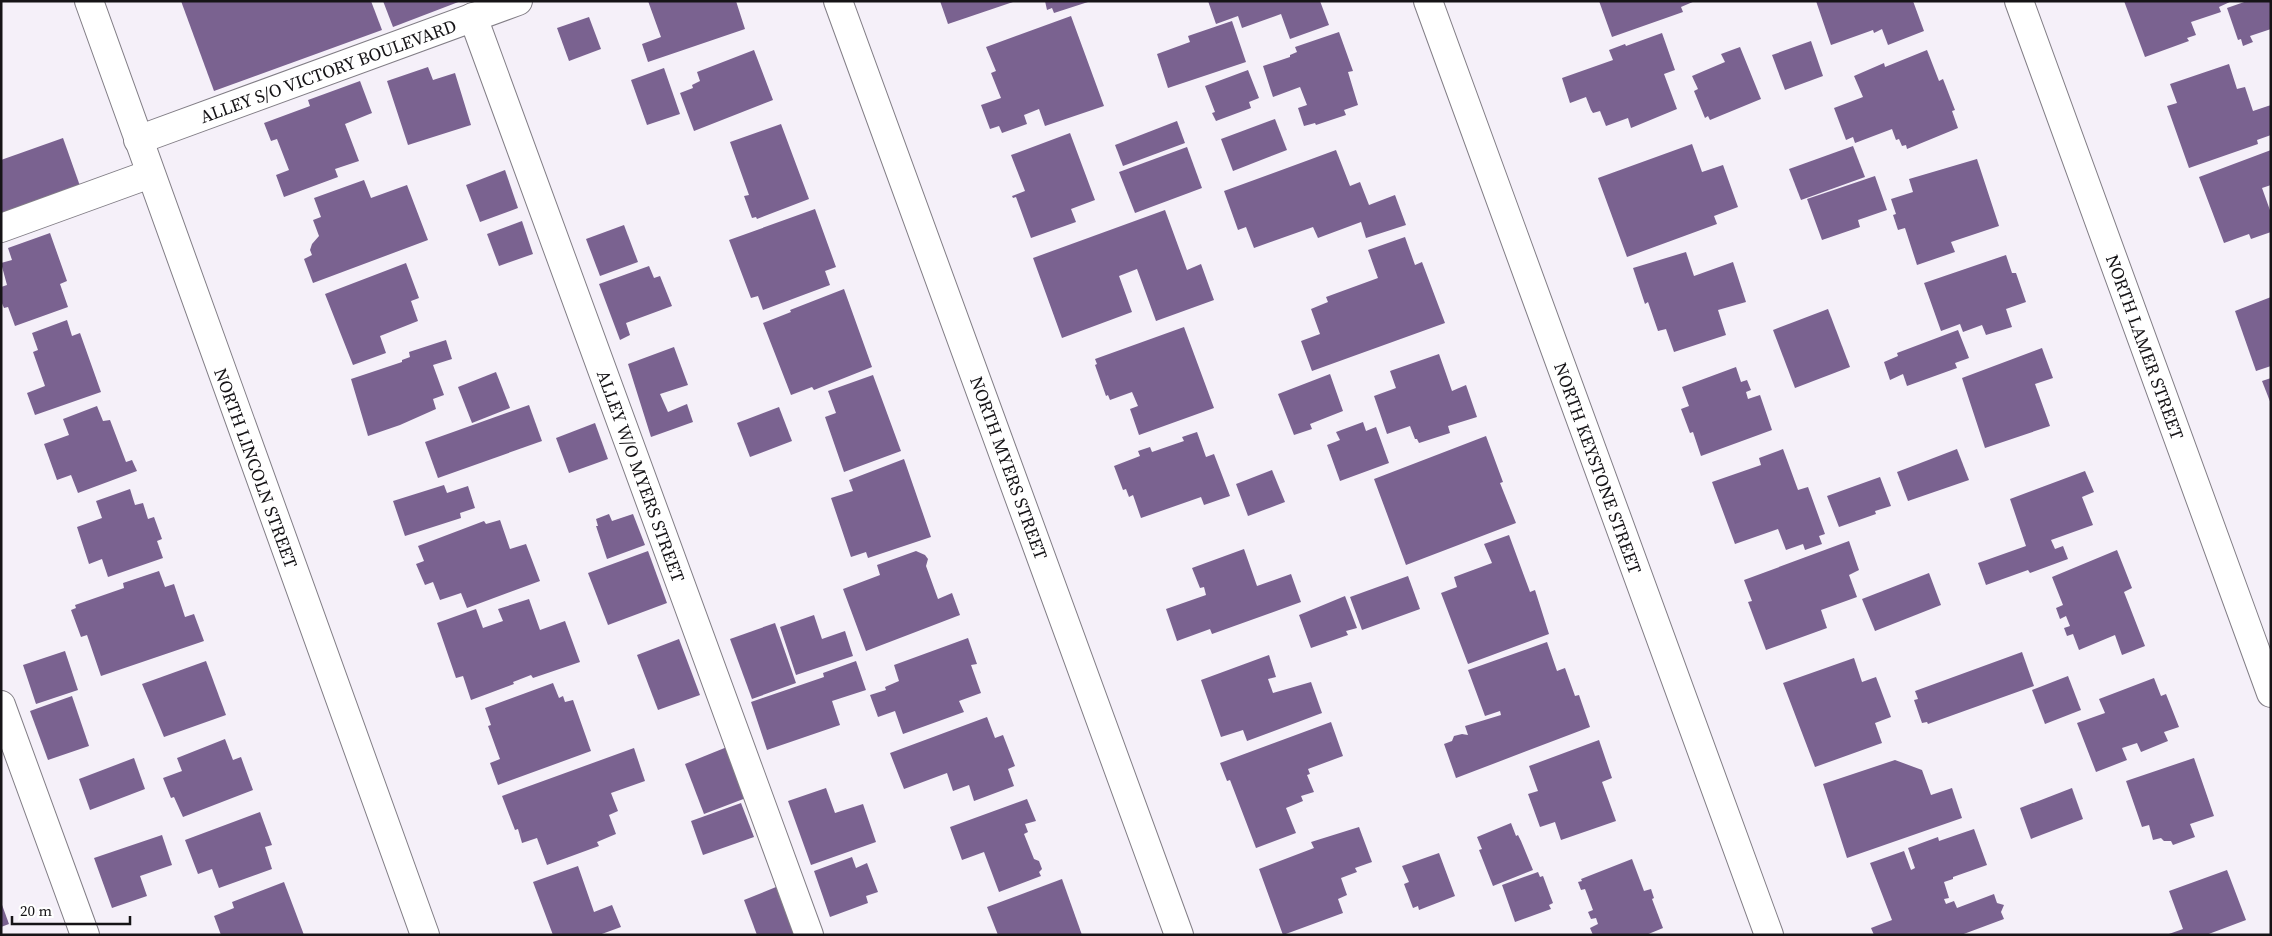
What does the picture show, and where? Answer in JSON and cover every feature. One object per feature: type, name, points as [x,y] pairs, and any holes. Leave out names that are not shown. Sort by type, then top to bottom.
[{"type":"street","name":"NORTH LINCOLN STREET","points":[[89,1],[425,935]]},
{"type":"street","name":"ALLEY S/O VICTORY BOULEVARD","points":[[138,140],[518,1]]},
{"type":"street","name":"NORTH MYERS STREET","points":[[838,1],[1179,935]]},
{"type":"street","name":"NORTH KEYSTONE STREET","points":[[1428,1],[1768,935]]},
{"type":"street","name":"NORTH LAMER STREET","points":[[2019,1],[2271,693]]},
{"type":"street","name":"ALLEY W/O MYERS STREET","points":[[473,18],[809,935]]},
{"type":"street","points":[[1,228],[150,174]]},
{"type":"street","points":[[1,705],[85,935]]},
{"type":"building","points":[[181,1],[371,1],[382,30],[214,91]]},
{"type":"building","points":[[383,1],[461,1],[393,27]]},
{"type":"building","points":[[648,1],[736,1],[745,29],[648,62],[642,44],[661,37]]},
{"type":"building","points":[[940,1],[1013,1],[1013,2],[948,24]]},
{"type":"building","points":[[1045,1],[1088,2],[1054,13],[1052,8],[1047,10]]},
{"type":"building","points":[[1208,1],[1320,1],[1329,25],[1290,39],[1281,14],[1242,28],[1238,16],[1216,24]]},
{"type":"building","points":[[1599,1],[1695,1],[1681,7],[1683,12],[1612,37]]},
{"type":"building","points":[[1816,1],[1913,1],[1924,31],[1888,45],[1882,29],[1874,33],[1873,30],[1831,45]]},
{"type":"building","points":[[2124,1],[2232,1],[2219,7],[2221,12],[2191,22],[2196,35],[2187,38],[2189,41],[2145,57]]},
{"type":"building","points":[[2247,1],[2271,1],[2271,29],[2250,36],[2253,42],[2243,46],[2241,39],[2238,40],[2227,8]]},
{"type":"building","points":[[1071,16],[1104,106],[1045,126],[1039,109],[1024,115],[1027,124],[1002,133],[999,126],[990,129],[981,105],[1001,98],[991,73],[996,71],[986,47]]},
{"type":"building","points":[[589,17],[601,49],[569,61],[557,28]]},
{"type":"building","points":[[1232,21],[1246,62],[1168,88],[1157,54],[1190,42],[1188,36]]},
{"type":"building","points":[[1339,32],[1353,71],[1348,72],[1358,105],[1344,110],[1346,115],[1316,125],[1315,123],[1304,126],[1298,108],[1307,105],[1300,87],[1273,97],[1263,66],[1290,57],[1290,55],[1297,52],[1295,47]]},
{"type":"building","points":[[1662,33],[1675,70],[1664,74],[1677,109],[1631,128],[1628,118],[1606,126],[1600,111],[1593,113],[1586,97],[1570,103],[1562,78],[1613,60],[1609,50]]},
{"type":"building","points":[[1811,41],[1823,76],[1785,90],[1772,55]]},
{"type":"building","points":[[1740,47],[1761,99],[1710,120],[1708,116],[1705,118],[1694,91],[1698,89],[1692,76],[1725,62],[1721,54]]},
{"type":"building","points":[[754,50],[773,100],[694,131],[680,93],[693,88],[692,85],[700,81],[697,72]]},
{"type":"building","points":[[1927,50],[1939,81],[1943,79],[1955,110],[1952,111],[1958,128],[1907,149],[1906,145],[1902,146],[1899,139],[1896,140],[1892,129],[1855,143],[1853,137],[1846,140],[1834,108],[1863,97],[1854,76],[1884,63],[1885,67]]},
{"type":"building","points":[[2229,64],[2237,89],[2245,87],[2253,111],[2271,105],[2271,135],[2257,140],[2258,144],[2189,168],[2167,106],[2177,103],[2170,84]]},
{"type":"building","points":[[428,67],[433,80],[455,73],[471,125],[408,145],[387,81]]},
{"type":"building","points":[[664,68],[680,114],[647,125],[631,80]]},
{"type":"building","points":[[1248,70],[1259,98],[1249,102],[1251,108],[1216,121],[1212,113],[1215,112],[1205,86]]},
{"type":"building","points":[[360,81],[372,113],[345,124],[359,161],[335,169],[338,177],[284,197],[276,175],[289,170],[277,139],[271,141],[264,123],[310,106],[308,100]]},
{"type":"building","points":[[1275,119],[1287,150],[1233,171],[1221,139]]},
{"type":"building","points":[[1177,121],[1185,143],[1123,166],[1115,145]]},
{"type":"building","points":[[781,124],[809,199],[757,219],[756,217],[752,218],[744,196],[749,195],[730,142]]},
{"type":"building","points":[[1070,133],[1095,200],[1071,209],[1076,222],[1031,238],[1016,197],[1013,198],[1012,196],[1025,191],[1011,155]]},
{"type":"building","points":[[63,138],[80,186],[1,213],[1,160]]},
{"type":"building","points":[[1692,144],[1702,172],[1723,165],[1738,207],[1714,216],[1717,224],[1627,257],[1598,178]]},
{"type":"building","points":[[1853,146],[1865,177],[1801,200],[1789,169]]},
{"type":"building","points":[[1187,147],[1202,188],[1135,213],[1119,172]]},
{"type":"building","points":[[1336,150],[1350,186],[1360,182],[1369,205],[1395,195],[1406,225],[1366,238],[1361,222],[1318,238],[1313,227],[1254,248],[1246,227],[1238,230],[1224,191]]},
{"type":"building","points":[[2271,150],[2271,185],[2262,188],[2271,213],[2271,232],[2251,239],[2249,234],[2224,243],[2199,177]]},
{"type":"building","points":[[1977,159],[1999,226],[1951,242],[1955,252],[1917,265],[1905,228],[1898,230],[1893,215],[1896,214],[1891,199],[1913,192],[1909,179]]},
{"type":"building","points":[[505,170],[518,208],[480,222],[466,185]]},
{"type":"building","points":[[1875,176],[1887,210],[1858,220],[1860,227],[1822,240],[1807,199]]},
{"type":"building","points":[[364,180],[371,198],[407,185],[428,240],[313,283],[304,259],[312,255],[310,250],[312,244],[319,236],[313,220],[321,217],[314,198]]},
{"type":"building","points":[[815,209],[836,267],[825,271],[830,285],[763,310],[758,296],[751,298],[729,240]]},
{"type":"building","points":[[1165,210],[1187,270],[1201,264],[1214,300],[1156,321],[1137,269],[1119,276],[1132,312],[1062,338],[1033,258]]},
{"type":"building","points":[[522,221],[533,254],[499,266],[487,234]]},
{"type":"building","points":[[624,225],[638,262],[600,276],[586,239]]},
{"type":"building","points":[[50,233],[67,281],[60,284],[68,307],[15,326],[8,307],[4,308],[1,301],[1,287],[7,285],[1,263],[12,260],[8,248]]},
{"type":"building","points":[[1405,237],[1415,265],[1422,262],[1445,323],[1312,371],[1301,341],[1320,334],[1311,309],[1328,302],[1326,297],[1378,278],[1368,250]]},
{"type":"building","points":[[1686,252],[1694,276],[1733,262],[1746,302],[1718,310],[1726,335],[1674,352],[1666,329],[1658,331],[1648,302],[1645,304],[1633,268]]},
{"type":"building","points":[[2006,255],[2012,273],[2016,273],[2026,302],[2006,309],[2012,327],[1986,335],[1982,325],[1963,332],[1960,324],[1941,331],[1924,283]]},
{"type":"building","points":[[406,263],[419,298],[411,301],[418,321],[380,336],[386,353],[353,365],[325,294]]},
{"type":"building","points":[[649,266],[654,278],[660,276],[672,306],[626,323],[630,335],[620,340],[599,284]]},
{"type":"building","points":[[844,289],[872,367],[814,390],[812,387],[791,395],[763,323],[791,312],[790,310]]},
{"type":"building","points":[[2271,297],[2271,366],[2256,371],[2235,311]]},
{"type":"building","points":[[1828,309],[1850,367],[1795,388],[1773,330]]},
{"type":"building","points":[[67,320],[72,336],[80,333],[101,392],[35,415],[27,393],[45,386],[33,352],[38,350],[32,333]]},
{"type":"building","points":[[1184,327],[1214,408],[1139,435],[1130,409],[1138,406],[1132,392],[1110,400],[1108,395],[1106,396],[1095,365],[1097,364],[1095,359]]},
{"type":"building","points":[[1958,330],[1969,358],[1955,363],[1957,368],[1907,386],[1903,374],[1890,380],[1884,362],[1898,356],[1897,353]]},
{"type":"building","points":[[446,340],[452,359],[433,365],[444,395],[433,399],[436,409],[400,425],[368,436],[351,379],[402,362],[402,360],[410,357],[409,352]]},
{"type":"building","points":[[674,347],[688,385],[660,394],[668,412],[687,404],[693,422],[651,437],[628,364]]},
{"type":"building","points":[[2042,348],[2053,378],[2035,384],[2050,426],[1985,448],[1962,378]]},
{"type":"building","points":[[1439,354],[1452,391],[1466,385],[1477,417],[1448,426],[1450,433],[1419,443],[1415,439],[1410,426],[1387,434],[1374,396],[1396,388],[1390,371]]},
{"type":"building","points":[[1736,367],[1741,382],[1747,380],[1751,390],[1746,392],[1748,399],[1760,395],[1772,430],[1701,456],[1693,432],[1690,433],[1681,409],[1689,406],[1682,387]]},
{"type":"building","points":[[496,372],[510,408],[472,423],[458,387]]},
{"type":"building","points":[[1330,374],[1343,411],[1310,424],[1312,429],[1294,435],[1278,394]]},
{"type":"building","points":[[873,375],[901,451],[844,472],[825,417],[836,413],[828,391]]},
{"type":"building","points":[[2271,378],[2271,404],[2262,381]]},
{"type":"building","points":[[529,405],[542,441],[438,478],[425,442]]},
{"type":"building","points":[[97,406],[103,421],[110,420],[126,462],[132,460],[137,471],[78,493],[71,475],[57,480],[44,444],[69,435],[63,419]]},
{"type":"building","points":[[779,407],[792,441],[750,457],[737,423]]},
{"type":"building","points":[[1363,422],[1366,431],[1376,427],[1389,463],[1340,481],[1327,445],[1340,440],[1336,432]]},
{"type":"building","points":[[595,423],[608,459],[569,473],[556,438]]},
{"type":"building","points":[[1197,432],[1206,457],[1214,454],[1230,496],[1204,505],[1201,497],[1141,518],[1133,495],[1129,497],[1126,489],[1123,490],[1114,466],[1140,456],[1138,451],[1150,447],[1152,452],[1184,441],[1182,437]]},
{"type":"building","points":[[1486,436],[1503,482],[1500,483],[1516,523],[1406,565],[1374,479]]},
{"type":"building","points":[[1783,449],[1798,490],[1808,487],[1825,534],[1819,536],[1822,544],[1805,550],[1803,544],[1786,550],[1778,529],[1735,544],[1712,482],[1761,465],[1759,458]]},
{"type":"building","points":[[1957,449],[1969,480],[1908,501],[1897,472]]},
{"type":"building","points":[[904,459],[931,537],[868,558],[866,552],[851,557],[831,498],[853,491],[849,480]]},
{"type":"building","points":[[1272,470],[1285,502],[1248,516],[1236,484]]},
{"type":"building","points":[[2085,471],[2094,492],[2082,497],[2093,525],[2051,540],[2055,549],[2063,546],[2068,559],[2030,573],[2028,570],[1986,585],[1978,563],[2026,546],[2010,499]]},
{"type":"building","points":[[1880,477],[1891,506],[1875,511],[1876,514],[1839,527],[1827,496]]},
{"type":"building","points":[[444,485],[447,493],[468,486],[475,508],[460,513],[461,518],[405,536],[393,501]]},
{"type":"building","points":[[130,489],[135,505],[143,503],[148,519],[154,517],[162,539],[157,541],[163,558],[108,577],[102,559],[89,564],[77,527],[102,518],[96,501]]},
{"type":"building","points":[[609,514],[612,521],[633,514],[645,545],[607,559],[596,526],[598,526],[596,519]]},
{"type":"building","points":[[500,520],[510,549],[526,544],[540,581],[467,608],[461,593],[440,600],[433,582],[425,585],[416,564],[424,561],[418,546],[484,521],[486,524]]},
{"type":"building","points":[[1509,535],[1530,592],[1535,590],[1549,634],[1468,664],[1441,593],[1457,587],[1454,577],[1492,563],[1484,544]]},
{"type":"building","points":[[1849,541],[1859,570],[1849,575],[1857,597],[1821,610],[1827,628],[1766,650],[1748,602],[1752,601],[1744,580]]},
{"type":"building","points":[[1244,549],[1257,586],[1291,574],[1301,602],[1212,634],[1210,629],[1177,641],[1166,609],[1206,595],[1204,587],[1200,588],[1192,568]]},
{"type":"building","points":[[2117,550],[2132,588],[2124,592],[2145,646],[2122,655],[2115,635],[2079,650],[2073,634],[2067,636],[2064,628],[2070,626],[2066,616],[2060,619],[2056,608],[2063,605],[2052,577]]},
{"type":"building","points":[[648,551],[667,603],[608,625],[588,573]]},
{"type":"building","points":[[916,551],[925,555],[928,559],[926,566],[938,599],[952,593],[960,615],[866,651],[843,589],[880,575],[877,565]]},
{"type":"building","points":[[159,571],[165,587],[174,584],[185,617],[194,614],[204,641],[101,676],[87,635],[81,637],[71,610],[76,608],[75,605],[124,588],[123,583]]},
{"type":"building","points":[[1929,573],[1941,605],[1875,631],[1862,599]]},
{"type":"building","points":[[1408,576],[1420,609],[1362,630],[1350,597]]},
{"type":"building","points":[[1345,596],[1357,628],[1346,631],[1348,635],[1311,648],[1299,615]]},
{"type":"building","points":[[529,599],[540,630],[565,621],[580,662],[533,678],[531,675],[513,682],[514,684],[471,700],[463,676],[456,678],[437,623],[476,609],[483,628],[503,621],[498,609]]},
{"type":"building","points":[[814,615],[822,639],[845,631],[853,656],[796,675],[780,627]]},
{"type":"building","points":[[775,623],[796,683],[752,699],[730,639]]},
{"type":"building","points":[[968,638],[977,664],[971,665],[981,693],[959,701],[964,712],[903,734],[895,711],[878,717],[870,695],[886,690],[885,687],[899,681],[894,665]]},
{"type":"building","points":[[679,639],[700,695],[658,710],[637,655]]},
{"type":"building","points":[[1547,642],[1557,671],[1565,668],[1575,696],[1579,695],[1590,727],[1456,778],[1444,744],[1452,741],[1454,736],[1468,735],[1465,726],[1501,715],[1500,711],[1485,716],[1468,670]]},
{"type":"building","points":[[65,651],[78,690],[36,704],[23,665]]},
{"type":"building","points":[[2022,652],[2034,686],[1928,724],[1927,722],[1922,723],[1914,700],[1918,699],[1915,691]]},
{"type":"building","points":[[1269,655],[1276,677],[1268,679],[1273,693],[1311,682],[1322,713],[1247,741],[1243,730],[1221,737],[1201,680]]},
{"type":"building","points":[[1854,658],[1862,682],[1876,677],[1891,717],[1875,723],[1882,743],[1815,767],[1783,683]]},
{"type":"building","points":[[206,661],[226,715],[164,737],[142,684]]},
{"type":"building","points":[[856,661],[866,690],[832,701],[840,725],[767,750],[751,702],[824,677],[823,673]]},
{"type":"building","points":[[2068,676],[2081,710],[2045,724],[2032,690]]},
{"type":"building","points":[[2154,678],[2161,696],[2166,694],[2179,727],[2164,732],[2168,741],[2141,752],[2137,743],[2122,748],[2127,760],[2096,772],[2077,723],[2105,713],[2099,699]]},
{"type":"building","points":[[553,683],[559,698],[563,696],[565,702],[573,700],[591,751],[498,785],[490,763],[500,759],[488,726],[491,725],[485,708]]},
{"type":"building","points":[[72,696],[89,746],[48,760],[30,711]]},
{"type":"building","points":[[987,717],[995,738],[1003,735],[1015,766],[1008,769],[1014,786],[974,801],[969,785],[953,791],[947,773],[904,789],[890,753]]},
{"type":"building","points":[[1331,722],[1343,756],[1308,769],[1310,774],[1307,775],[1314,792],[1301,796],[1303,801],[1286,808],[1296,833],[1256,848],[1230,780],[1227,781],[1220,763]]},
{"type":"building","points":[[225,739],[233,760],[241,757],[253,790],[183,817],[174,797],[171,798],[163,778],[182,771],[177,758]]},
{"type":"building","points":[[1599,740],[1612,778],[1602,782],[1616,821],[1561,840],[1555,822],[1540,827],[1528,794],[1538,791],[1529,766]]},
{"type":"building","points":[[727,747],[746,798],[704,814],[685,764]]},
{"type":"building","points":[[634,748],[645,781],[611,793],[618,811],[609,815],[616,834],[597,842],[599,846],[547,865],[537,838],[522,843],[518,829],[515,830],[502,796]]},
{"type":"building","points":[[134,758],[145,789],[90,810],[79,779]]},
{"type":"building","points":[[2194,758],[2214,816],[2190,824],[2195,837],[2173,845],[2171,841],[2164,841],[2161,838],[2153,840],[2149,825],[2142,827],[2126,781]]},
{"type":"building","points":[[1895,760],[1922,770],[1931,795],[1952,788],[1962,818],[1847,858],[1823,784]]},
{"type":"building","points":[[826,788],[835,813],[863,804],[876,842],[811,865],[788,801]]},
{"type":"building","points":[[2072,788],[2083,819],[2031,839],[2020,808]]},
{"type":"building","points":[[1027,799],[1036,821],[1025,824],[1028,832],[1024,834],[1034,859],[1039,861],[1042,869],[1039,872],[1041,876],[999,892],[984,852],[962,860],[950,827]]},
{"type":"building","points":[[741,803],[754,837],[703,855],[691,821]]},
{"type":"building","points":[[260,812],[272,845],[265,847],[272,869],[219,888],[212,869],[198,874],[185,840]]},
{"type":"building","points":[[1511,823],[1533,870],[1493,886],[1479,850],[1482,849],[1477,837]]},
{"type":"building","points":[[1359,827],[1372,862],[1355,868],[1357,872],[1341,878],[1347,895],[1338,899],[1343,913],[1283,935],[1259,869],[1314,848],[1311,842]]},
{"type":"building","points":[[1974,829],[1987,865],[1944,882],[1949,898],[1944,899],[1946,904],[1954,901],[1957,908],[1994,894],[1997,903],[2004,905],[2001,912],[2004,919],[1961,935],[1874,935],[1871,928],[1892,920],[1870,863],[1904,851],[1911,870],[1915,868],[1908,848],[1938,837],[1939,841]]},
{"type":"building","points":[[162,835],[172,865],[140,876],[147,896],[112,908],[94,858]]},
{"type":"building","points":[[1439,853],[1455,896],[1419,910],[1418,906],[1413,908],[1404,884],[1409,882],[1402,866]]},
{"type":"building","points":[[852,857],[856,868],[867,863],[878,892],[866,896],[868,903],[830,917],[814,871]]},
{"type":"building","points":[[1632,859],[1644,891],[1651,889],[1654,898],[1652,899],[1663,928],[1646,935],[1593,935],[1590,928],[1598,924],[1596,918],[1591,919],[1588,912],[1593,910],[1585,889],[1581,890],[1578,882],[1582,881],[1581,879]]},
{"type":"building","points":[[578,866],[594,912],[612,905],[621,927],[599,935],[553,935],[533,882]]},
{"type":"building","points":[[2227,870],[2246,920],[2206,935],[2166,935],[2183,929],[2169,891]]},
{"type":"building","points":[[1538,872],[1540,877],[1543,876],[1553,903],[1549,905],[1551,909],[1515,922],[1502,885]]},
{"type":"building","points":[[1062,879],[1082,935],[998,935],[987,907]]},
{"type":"building","points":[[284,882],[304,935],[221,935],[214,916],[234,908],[232,902]]},
{"type":"building","points":[[776,887],[794,935],[757,935],[744,900]]},
{"type":"building","points":[[1,902],[9,924],[1,927]]}]
